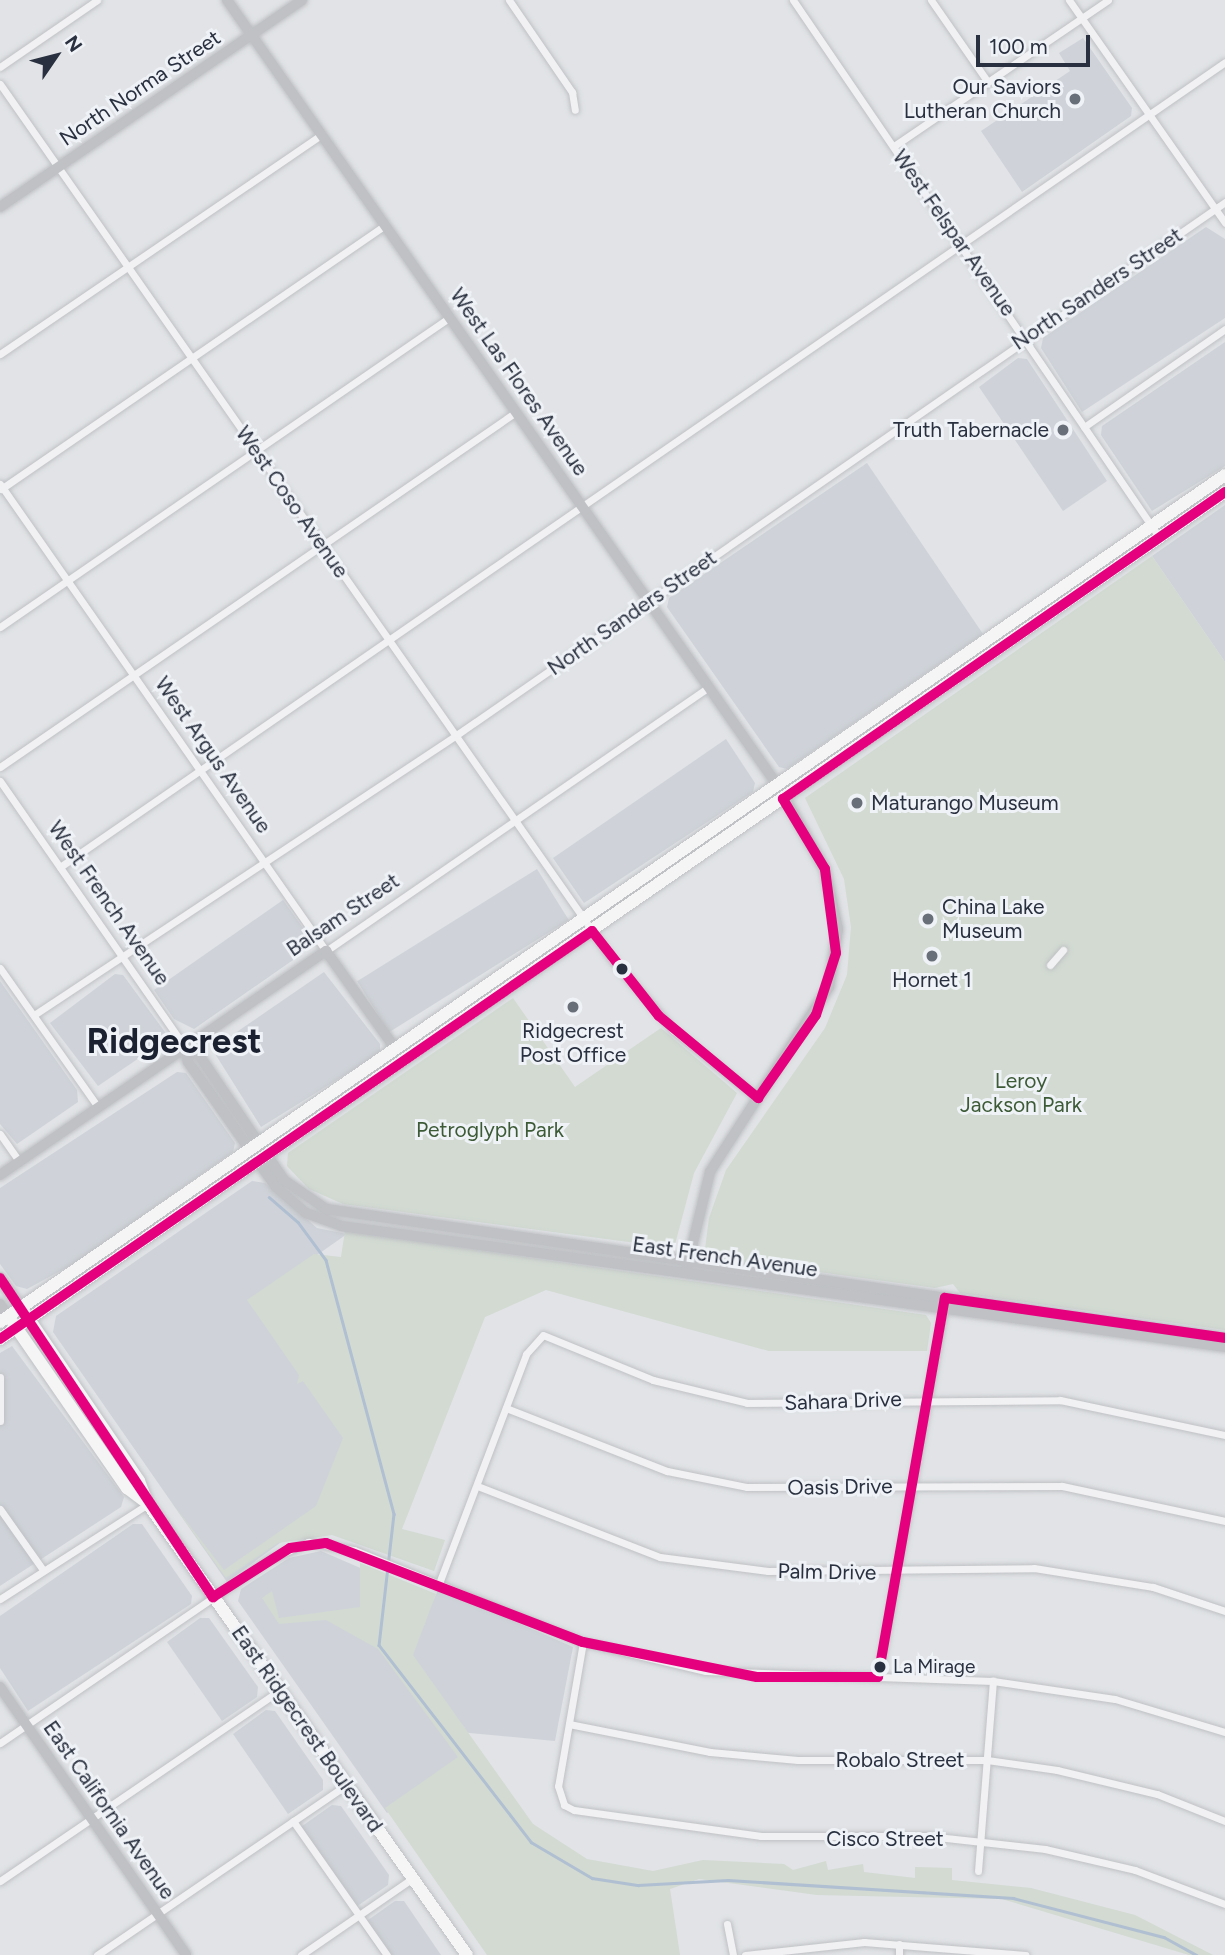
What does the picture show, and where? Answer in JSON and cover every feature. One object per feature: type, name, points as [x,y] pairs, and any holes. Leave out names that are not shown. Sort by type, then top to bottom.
[{"type":"main road","points":[[0,1339],[931,695],[1156,532],[1225,475]]},
{"type":"main road","points":[[4,1319],[977,647],[1156,532],[1225,492]]},
{"type":"main road","points":[[931,695],[978,656],[977,647]]},
{"type":"main road","points":[[342,1103],[392,1060],[395,1048]]},
{"type":"main road","points":[[154,1233],[196,1187]]},
{"type":"main road","name":"East Ridgecrest Boulevard","points":[[21,1308],[139,1481],[148,1504],[467,1955]]},
{"type":"main road","name":"East Ridgecrest Boulevard","points":[[4,1319],[17,1329],[127,1488],[148,1504]]},
{"type":"street","points":[[0,67],[97,0]]},
{"type":"street","name":"West Las Flores Avenue","points":[[227,0],[778,786],[825,869],[836,917],[836,953],[822,1003],[710,1172],[686,1271]]},
{"type":"street","name":"North Norma Street","points":[[0,207],[302,0]]},
{"type":"street","points":[[509,0],[572,92],[575,110]]},
{"type":"street","name":"West Felspar Avenue","points":[[793,0],[1156,532]]},
{"type":"street","points":[[931,0],[987,81]]},
{"type":"street","points":[[1069,0],[1225,223]]},
{"type":"street","points":[[894,146],[1108,0]]},
{"type":"street","points":[[60,867],[1225,62]]},
{"type":"street","name":"West Coso Avenue","points":[[0,84],[592,931],[659,1016],[758,1098]]},
{"type":"street","points":[[0,354],[322,134]]},
{"type":"street","name":"North Sanders Street","points":[[34,1015],[122,955],[266,865],[455,736],[1225,202]]},
{"type":"street","points":[[1,487],[385,225]]},
{"type":"street","points":[[0,627],[450,317]]},
{"type":"street","points":[[1084,427],[1225,328]]},
{"type":"street","points":[[0,767],[516,412]]},
{"type":"street","name":"West Argus Avenue","points":[[1,487],[395,1048]]},
{"type":"street","name":"Balsam Street","points":[[0,1175],[708,687]]},
{"type":"street","name":"West French Avenue","points":[[0,781],[186,1046],[199,1055],[254,1146]]},
{"type":"street","points":[[1050,965],[1063,950]]},
{"type":"street","points":[[0,968],[97,1107]]},
{"type":"street","points":[[0,1134],[19,1161]]},
{"type":"street","name":"East French Avenue","points":[[254,1146],[292,1203],[341,1226],[944,1302],[962,1300],[1225,1338]]},
{"type":"street","name":"East French Avenue","points":[[263,1158],[299,1195],[326,1209],[667,1261],[689,1259],[1225,1347]]},
{"type":"street","points":[[0,1278],[21,1308]]},
{"type":"street","points":[[878,1677],[944,1302]]},
{"type":"street","points":[[0,1304],[4,1319]]},
{"type":"street","name":"Sahara Drive","points":[[506,1408],[530,1346],[538,1337],[552,1337],[653,1380],[747,1403],[827,1406],[926,1397],[1060,1400],[1225,1435]]},
{"type":"street","points":[[0,1377],[0,1421]]},
{"type":"street","points":[[438,1586],[480,1487],[506,1408]]},
{"type":"street","name":"Oasis Drive","points":[[506,1408],[667,1471],[728,1484],[824,1490],[910,1485],[1062,1486],[1225,1521]]},
{"type":"street","name":"Palm Drive","points":[[480,1487],[660,1557],[768,1571],[1065,1571],[1153,1587],[1225,1611]]},
{"type":"street","points":[[0,1599],[148,1504]]},
{"type":"street","points":[[0,1508],[43,1570]]},
{"type":"street","points":[[0,1743],[270,1559],[308,1542],[354,1550],[583,1642],[735,1675],[993,1681],[1127,1702],[1225,1732]]},
{"type":"street","points":[[569,1724],[583,1642]]},
{"type":"street","points":[[978,1871],[993,1681]]},
{"type":"street","name":"East California Avenue","points":[[0,1687],[186,1955]]},
{"type":"street","points":[[0,1881],[279,1692]]},
{"type":"street","name":"Robalo Street","points":[[569,1724],[710,1752],[798,1760],[987,1760],[1100,1779],[1225,1821]]},
{"type":"street","name":"Cisco Street","points":[[569,1724],[559,1781],[561,1798],[575,1810],[688,1827],[822,1839],[981,1841],[1135,1870],[1225,1904]]},
{"type":"street","points":[[97,1955],[345,1786]]},
{"type":"street","points":[[293,1821],[387,1955]]},
{"type":"street","points":[[301,1955],[412,1878]]},
{"type":"street","points":[[727,1924],[733,1955]]},
{"type":"street","points":[[745,1955],[802,1944],[900,1944],[1025,1955]]},
{"type":"street","points":[[899,1955],[900,1944]]},
{"type":"shaded area","points":[[1083,38],[1132,108],[1131,116],[1022,192],[981,131],[1070,71],[1059,53]]},
{"type":"shaded area","points":[[1206,227],[1225,239],[1225,318],[1082,412],[1041,348],[1043,338]]},
{"type":"shaded area","points":[[1225,342],[1225,466],[1152,511],[1101,435],[1102,426]]},
{"type":"shaded area","points":[[1018,358],[1027,359],[1107,481],[1063,511],[979,387]]},
{"type":"shaded area","points":[[867,463],[983,634],[787,769],[779,767],[667,607],[669,598]]},
{"type":"shaded area","points":[[1225,505],[1225,662],[1152,556]]},
{"type":"shaded area","points":[[726,739],[755,783],[753,792],[584,903],[553,858]]},
{"type":"shaded area","points":[[537,869],[569,920],[389,1032],[357,981]]},
{"type":"shaded area","points":[[283,900],[308,935],[303,953],[194,1029],[174,1019],[154,990]]},
{"type":"shaded area","points":[[324,972],[380,1044],[380,1053],[261,1127],[212,1049]]},
{"type":"shaded area","points":[[115,974],[123,975],[165,1032],[164,1041],[98,1086],[50,1023]]},
{"type":"shaded area","points":[[0,981],[77,1090],[78,1102],[17,1144],[0,1124]]},
{"type":"shaded area","points":[[177,1072],[186,1073],[235,1143],[233,1152],[77,1262],[27,1289],[16,1286],[0,1264],[0,1188]]},
{"type":"shaded area","points":[[252,1181],[265,1183],[317,1228],[347,1234],[250,1302],[348,1444],[322,1512],[227,1582],[53,1332],[56,1316]]},
{"type":"shaded area","points":[[12,1346],[124,1497],[121,1507],[0,1586],[0,1353]]},
{"type":"shaded area","points":[[133,1524],[142,1524],[192,1596],[191,1604],[28,1711],[0,1668],[0,1616]]},
{"type":"shaded area","points":[[321,1551],[365,1570],[385,1646],[461,1761],[387,1813],[238,1601],[241,1589],[289,1558]]},
{"type":"shaded area","points":[[439,1588],[573,1647],[555,1741],[459,1732],[409,1653]]},
{"type":"shaded area","points":[[200,1618],[209,1618],[258,1687],[257,1697],[222,1721],[167,1642]]},
{"type":"shaded area","points":[[266,1710],[275,1711],[323,1780],[323,1790],[288,1814],[233,1734]]},
{"type":"shaded area","points":[[332,1805],[341,1806],[389,1875],[388,1885],[353,1909],[298,1829]]},
{"type":"shaded area","points":[[395,1901],[404,1901],[441,1955],[382,1955],[361,1925]]},
{"type":"green space","name":"Leroy Jackson Park","points":[[1152,556],[1225,662],[1225,1330],[960,1293],[953,1284],[935,1288],[710,1257],[705,1249],[709,1218],[726,1170],[825,1028],[847,975],[851,927],[844,879],[805,798]]},
{"type":"green space","name":"Petroglyph Park","points":[[513,998],[575,1087],[661,1028],[737,1093],[694,1173],[674,1248],[343,1204],[309,1189],[287,1166],[288,1153]]},
{"type":"green space","points":[[345,1231],[926,1315],[931,1323],[927,1351],[769,1351],[546,1290],[485,1317],[402,1529],[445,1540],[434,1571],[332,1535],[278,1543],[226,1578],[169,1499],[224,1570],[316,1506],[343,1438],[303,1381],[297,1384],[299,1375],[247,1300],[314,1254],[341,1257]]},
{"type":"green space","points":[[360,1563],[436,1594],[413,1655],[533,1824],[587,1859],[653,1871],[703,1860],[784,1864],[793,1870],[826,1861],[828,1870],[863,1864],[864,1872],[915,1878],[915,1867],[952,1868],[952,1880],[1031,1888],[1135,1915],[1213,1955],[1189,1955],[1002,1899],[817,1895],[699,1879],[670,1889],[680,1955],[487,1955],[385,1808],[458,1757],[378,1649],[326,1620],[279,1624],[262,1598],[272,1591],[279,1618],[360,1607]]},
{"type":"waterway","points":[[269,1197],[298,1222],[326,1260],[394,1514],[379,1645],[531,1842],[592,1878],[638,1885],[728,1880],[1013,1898],[1164,1937],[1196,1955]]},
{"type":"transit line","points":[[0,1339],[592,931],[659,1016],[758,1098],[816,1015],[836,953],[825,869],[783,799],[1225,492]]},
{"type":"transit line","points":[[0,1278],[213,1597],[290,1548],[326,1543],[583,1642],[757,1677],[878,1677],[945,1298],[1225,1338]]},
{"type":"place","name":"Our Saviors Lutheran Church","points":[[1075,99]]},
{"type":"place","name":"Truth Tabernacle","points":[[1063,430]]},
{"type":"place","name":"Maturango Museum","points":[[857,803]]},
{"type":"place","name":"China Lake Museum","points":[[928,919]]},
{"type":"place","name":"Hornet 1","points":[[932,956]]},
{"type":"place","name":"Ridgecrest Post Office","points":[[573,1007]]},
{"type":"place","name":"La Mirage","points":[[880,1667]]},
{"type":"district","name":"Ridgecrest","points":[[174,1041]]}]
